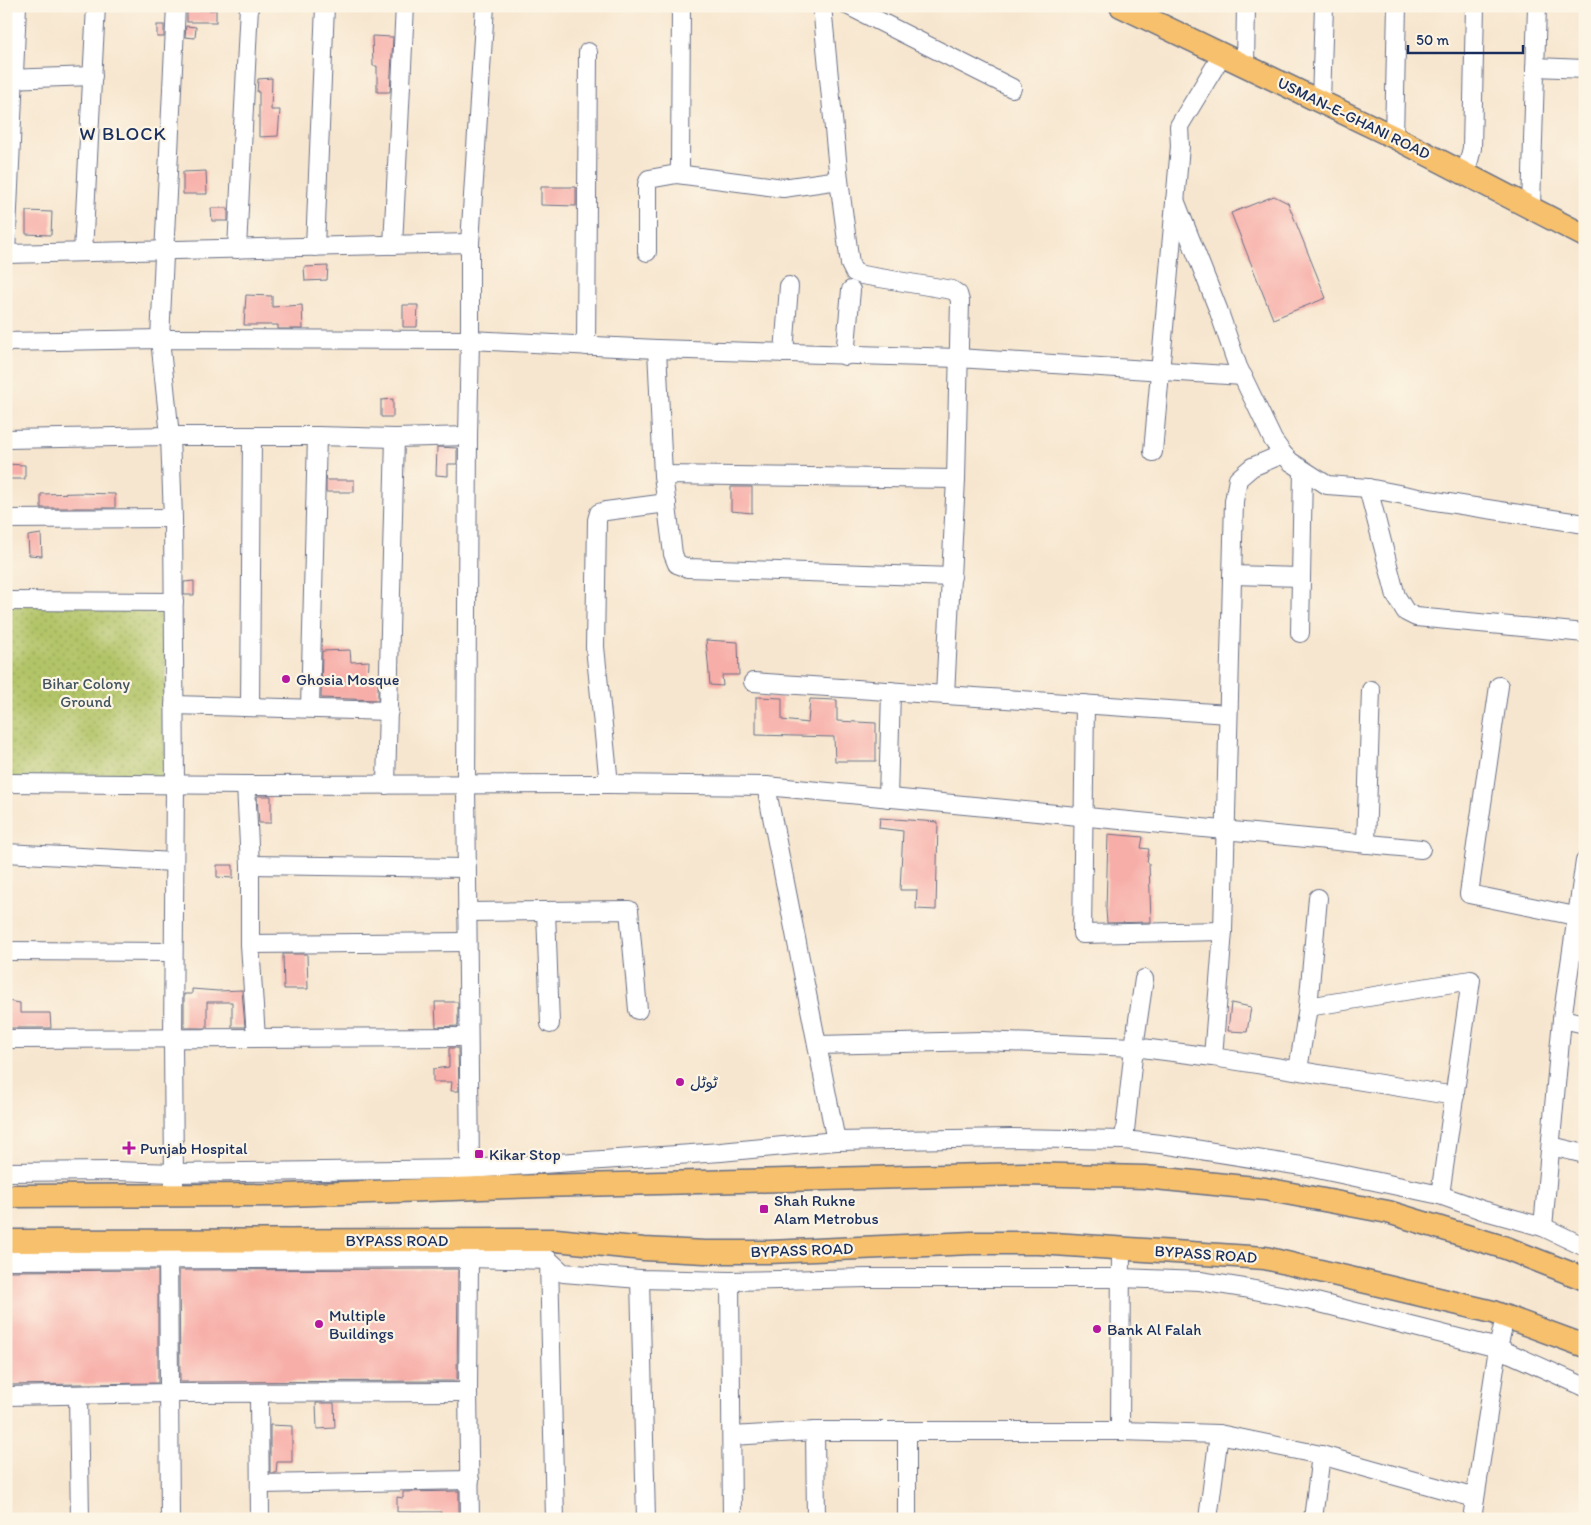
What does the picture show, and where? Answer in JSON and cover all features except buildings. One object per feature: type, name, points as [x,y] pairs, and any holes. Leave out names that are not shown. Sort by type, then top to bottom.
[{"type":"main road","name":"USMAN-E-GHANI ROAD","points":[[1121,6],[1394,137],[1585,236]]},
{"type":"main road","points":[[6,1196],[287,1195],[539,1186],[1024,1174],[1145,1177],[1265,1189],[1388,1212],[1506,1248],[1585,1279]]},
{"type":"main road","name":"BYPASS ROAD","points":[[6,1240],[168,1250],[556,1240],[644,1250],[705,1252],[769,1252],[972,1243],[1039,1243],[1121,1248],[1265,1258],[1493,1312],[1585,1346]]},
{"type":"street","points":[[17,6],[10,79],[6,254],[470,243]]},
{"type":"street","points":[[82,252],[96,6]]},
{"type":"street","points":[[174,1196],[175,784],[173,518],[170,436],[160,339],[176,6]]},
{"type":"street","points":[[237,248],[249,6]]},
{"type":"street","points":[[315,247],[326,6]]},
{"type":"street","points":[[393,245],[405,6]]},
{"type":"street","points":[[470,1170],[466,785],[470,243],[485,6]]},
{"type":"street","points":[[677,174],[680,167],[681,6]]},
{"type":"street","points":[[822,6],[839,180],[850,264],[854,272],[862,275],[952,290],[958,294],[960,301],[956,479],[945,695]]},
{"type":"street","points":[[849,6],[1012,88]]},
{"type":"street","points":[[1245,65],[1246,6]]},
{"type":"street","points":[[1321,102],[1324,6]]},
{"type":"street","points":[[1394,137],[1397,6]]},
{"type":"street","points":[[1466,173],[1472,148],[1475,6]]},
{"type":"street","points":[[1531,207],[1537,6]]},
{"type":"street","points":[[586,346],[588,52]]},
{"type":"street","points":[[1153,452],[1180,146],[1179,126],[1222,55]]},
{"type":"street","points":[[1535,67],[1585,69]]},
{"type":"street","points":[[10,79],[93,76]]},
{"type":"street","points":[[647,252],[647,185],[649,179],[677,174],[783,188],[839,180]]},
{"type":"street","points":[[1174,200],[1243,376],[1273,440],[1282,454],[1327,485],[1368,488],[1429,500],[1585,524]]},
{"type":"street","points":[[784,353],[790,286]]},
{"type":"street","points":[[845,356],[851,290]]},
{"type":"street","points":[[6,342],[160,339],[470,340],[657,350],[958,358],[1243,376]]},
{"type":"street","points":[[657,350],[663,475],[673,554],[677,564],[688,568],[952,577]]},
{"type":"street","points":[[6,439],[170,436],[395,438],[468,436]]},
{"type":"street","points":[[250,707],[252,436]]},
{"type":"street","points":[[310,708],[318,436]]},
{"type":"street","points":[[386,784],[395,438]]},
{"type":"street","points":[[1213,1056],[1223,931],[1234,502],[1238,479],[1252,467],[1282,454]]},
{"type":"street","points":[[1300,633],[1303,470]]},
{"type":"street","points":[[663,475],[956,479]]},
{"type":"street","points":[[1368,488],[1396,596],[1406,612],[1416,617],[1585,633]]},
{"type":"street","points":[[609,784],[595,647],[597,520],[599,513],[606,510],[667,503]]},
{"type":"street","points":[[6,518],[173,518]]},
{"type":"street","points":[[1232,575],[1301,577]]},
{"type":"street","points":[[6,601],[174,602]]},
{"type":"street","points":[[753,682],[1228,714]]},
{"type":"street","points":[[1499,686],[1469,894],[1581,918]]},
{"type":"street","points":[[1366,844],[1371,690]]},
{"type":"street","points":[[888,798],[891,692]]},
{"type":"street","points":[[1084,704],[1082,934],[1223,931]]},
{"type":"street","points":[[174,705],[389,711]]},
{"type":"street","points":[[6,783],[766,786],[1421,849]]},
{"type":"street","points":[[246,785],[250,865],[250,944],[256,1038]]},
{"type":"street","points":[[766,786],[836,1141]]},
{"type":"street","points":[[6,853],[174,862]]},
{"type":"street","points":[[1542,1227],[1562,1020],[1581,918],[1585,861]]},
{"type":"street","points":[[250,865],[466,868]]},
{"type":"street","points":[[1298,1070],[1308,1007],[1318,898]]},
{"type":"street","points":[[467,912],[629,910],[638,1010]]},
{"type":"street","points":[[546,911],[550,1024]]},
{"type":"street","points":[[250,944],[467,942]]},
{"type":"street","points":[[6,952],[174,952]]},
{"type":"street","points":[[1124,1140],[1134,1047],[1144,979]]},
{"type":"street","points":[[1308,1007],[1470,980],[1440,1195]]},
{"type":"street","points":[[1562,1020],[1585,1024]]},
{"type":"street","points":[[6,1039],[468,1037]]},
{"type":"street","points":[[818,1045],[982,1041],[1134,1047],[1213,1056],[1455,1096]]},
{"type":"street","points":[[6,1172],[470,1170],[721,1152],[836,1141],[1012,1138],[1124,1140],[1169,1145],[1308,1167],[1440,1195],[1482,1210],[1542,1227],[1585,1246]]},
{"type":"street","points":[[1551,1146],[1585,1154]]},
{"type":"street","points":[[1120,1431],[1121,1248]]},
{"type":"street","points":[[168,1250],[170,1519]]},
{"type":"street","points":[[6,1260],[168,1250],[549,1260],[563,1273],[640,1279],[730,1281],[868,1278],[1121,1278],[1200,1281],[1312,1301],[1498,1348],[1585,1388]]},
{"type":"street","points":[[469,1258],[468,1392],[470,1519]]},
{"type":"street","points":[[549,1260],[555,1519]]},
{"type":"street","points":[[640,1279],[646,1519]]},
{"type":"street","points":[[730,1281],[732,1519]]},
{"type":"street","points":[[1472,1519],[1498,1348],[1505,1316]]},
{"type":"street","points":[[6,1396],[169,1393],[468,1392]]},
{"type":"street","points":[[259,1394],[260,1519]]},
{"type":"street","points":[[78,1395],[80,1519]]},
{"type":"street","points":[[732,1436],[815,1431],[1120,1431],[1218,1434],[1321,1455],[1475,1498]]},
{"type":"street","points":[[815,1431],[816,1519]]},
{"type":"street","points":[[907,1432],[907,1519]]},
{"type":"street","points":[[1208,1519],[1218,1434]]},
{"type":"street","points":[[1313,1519],[1321,1455]]},
{"type":"street","points":[[260,1484],[470,1480]]},
{"type":"green space","name":"Bihar Colony Ground","points":[[6,602],[166,602],[165,782],[6,782]]},
{"type":"place","name":"Ghosia Mosque","points":[[286,679]]},
{"type":"place","name":"ٹوٹل","points":[[680,1082]]},
{"type":"place","name":"Punjab Hospital","points":[[129,1148]]},
{"type":"place","name":"Kikar Stop","points":[[479,1154]]},
{"type":"place","name":"Shah Rukne Alam Metrobus","points":[[764,1209]]},
{"type":"place","name":"Multiple Buildings","points":[[319,1324]]},
{"type":"place","name":"Bank Al Falah","points":[[1097,1329]]},
{"type":"district","name":"W BLOCK","points":[[123,133]]}]
